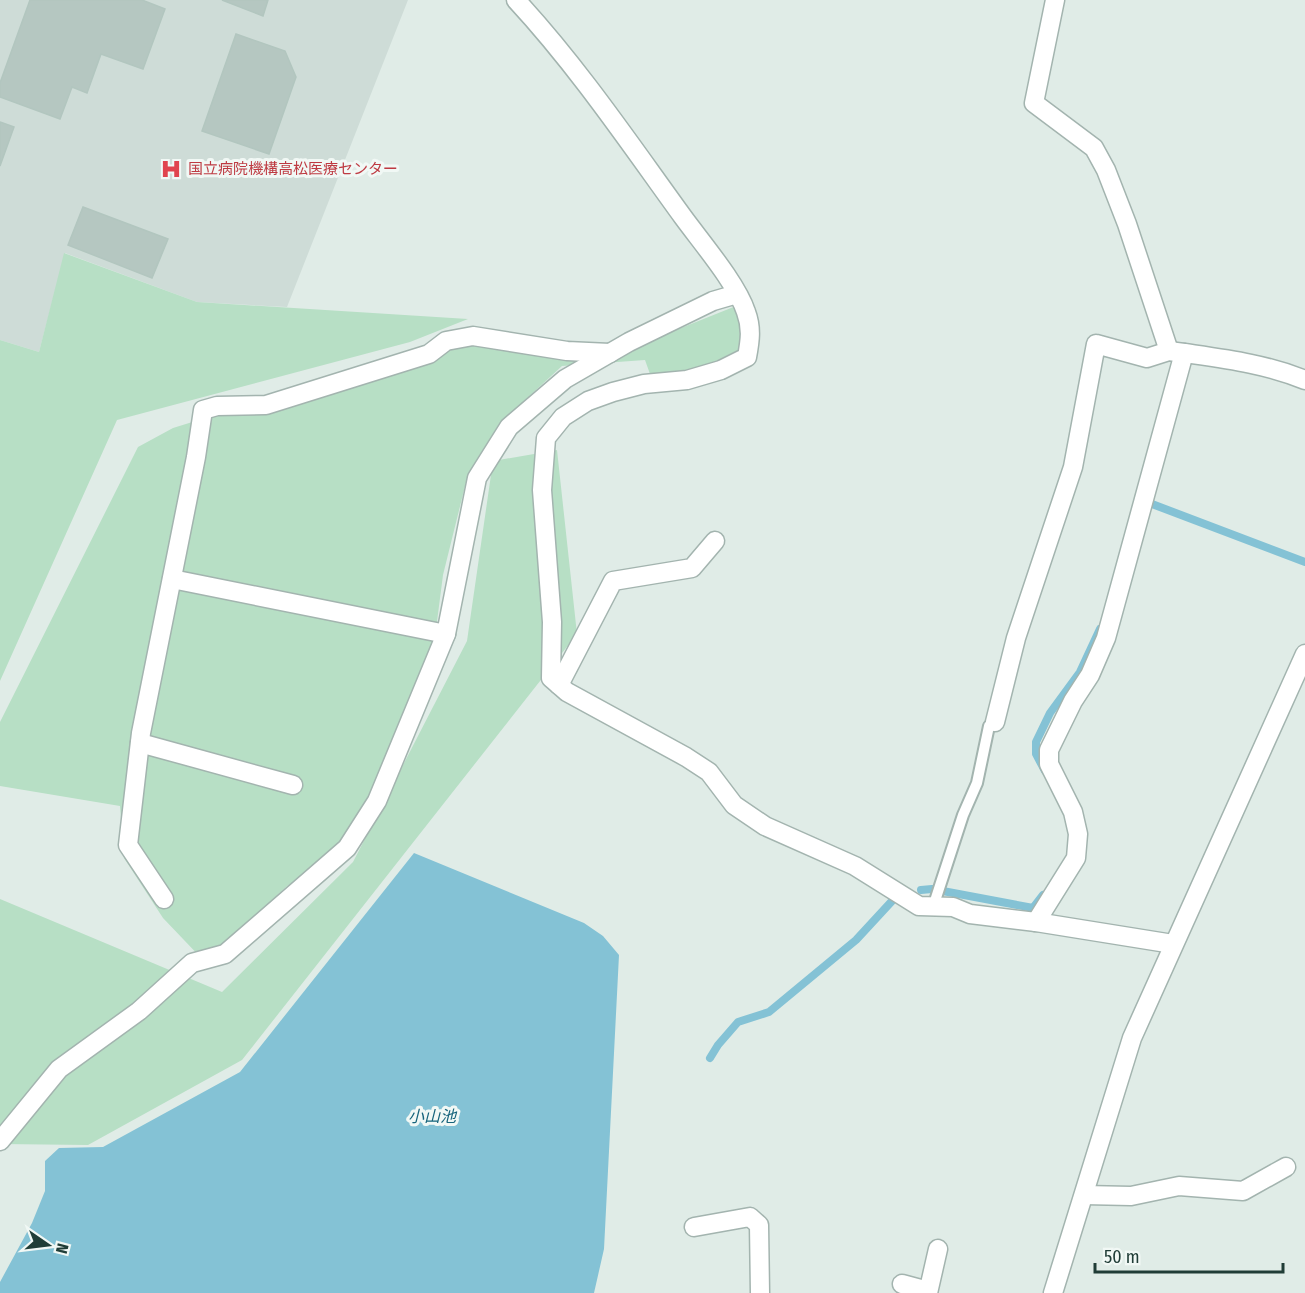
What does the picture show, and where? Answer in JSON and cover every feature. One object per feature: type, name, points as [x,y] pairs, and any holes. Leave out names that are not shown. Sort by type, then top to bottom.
[{"type":"street","points":[[516,0],[543,29],[612,118],[728,280],[746,311],[751,333],[747,357],[722,370],[687,380],[644,384],[588,401],[563,417],[546,438],[542,490],[552,622],[552,678],[567,692],[709,772],[734,805],[765,826],[855,866],[919,906],[953,907],[970,914],[1173,944]]},
{"type":"street","points":[[1036,922],[1076,858],[1078,834],[1073,812],[1049,764],[1049,750],[1073,701],[1090,675],[1106,638],[1177,352],[1094,148],[1034,103],[1055,0]]},
{"type":"street","points":[[0,1141],[59,1069],[139,1011],[192,963],[225,954],[347,848],[377,801],[446,634],[477,478],[508,428],[565,379],[610,353],[713,301],[737,294]]},
{"type":"street","points":[[164,898],[128,844],[140,743],[196,457],[202,410],[217,406],[267,405],[429,354],[446,341],[473,336],[567,351],[610,353]]},
{"type":"street","points":[[995,722],[1016,638],[1073,467],[1096,344],[1147,358],[1177,352],[1256,364],[1281,370],[1305,380]]},
{"type":"street","points":[[559,685],[613,581],[692,568],[715,541]]},
{"type":"street","points":[[172,579],[446,634]]},
{"type":"street","points":[[1053,1293],[1132,1038],[1305,654]]},
{"type":"street","points":[[140,743],[293,785]]},
{"type":"street","points":[[1083,1195],[1131,1196],[1179,1186],[1243,1191],[1286,1167]]},
{"type":"street","points":[[694,1227],[750,1217],[759,1225],[760,1293]]},
{"type":"street","points":[[902,1284],[928,1292],[938,1249]]},
{"type":"lane","points":[[933,907],[963,815],[977,783],[989,726],[995,722]]},
{"type":"shaded area","name":"国立病院機構高松医療センター","points":[[0,0],[408,0],[287,307],[197,302],[65,253],[39,352],[0,340]]},
{"type":"green space","points":[[64,253],[197,302],[468,319],[410,342],[117,420],[0,681],[0,340],[39,352]]},
{"type":"green space","points":[[736,306],[744,327],[740,357],[689,377],[650,374],[645,360],[562,366],[499,424],[468,474],[443,575],[435,637],[372,798],[345,843],[286,887],[205,962],[163,918],[124,858],[120,806],[0,786],[0,722],[138,447],[173,428],[473,343],[562,359],[646,342]]},
{"type":"green space","points":[[557,450],[577,634],[242,1060],[88,1145],[0,1144],[0,899],[222,992],[353,862],[467,641],[493,461]]},
{"type":"water","name":"小山池","points":[[414,853],[584,923],[603,936],[619,955],[604,1249],[594,1293],[0,1293],[0,1282],[32,1223],[45,1191],[45,1161],[59,1148],[103,1147],[240,1072]]},
{"type":"building","points":[[30,0],[142,0],[165,9],[143,69],[101,54],[87,93],[72,87],[60,119],[0,97],[0,83]]},
{"type":"building","points":[[222,0],[268,0],[263,16]]},
{"type":"building","points":[[236,34],[285,51],[296,77],[269,154],[202,131]]},
{"type":"building","points":[[0,122],[14,127],[0,166]]},
{"type":"building","points":[[83,207],[168,239],[152,278],[68,245]]},
{"type":"waterway","points":[[1152,504],[1305,562]]},
{"type":"waterway","points":[[1045,771],[1036,754],[1036,742],[1050,713],[1080,672],[1100,629]]},
{"type":"waterway","points":[[921,890],[932,889],[1033,908],[1043,895]]},
{"type":"waterway","points":[[710,1058],[738,1022],[769,1012],[856,940],[892,901]]},
{"type":"place","name":"国立病院機構高松医療センター","points":[[171,169]]}]
